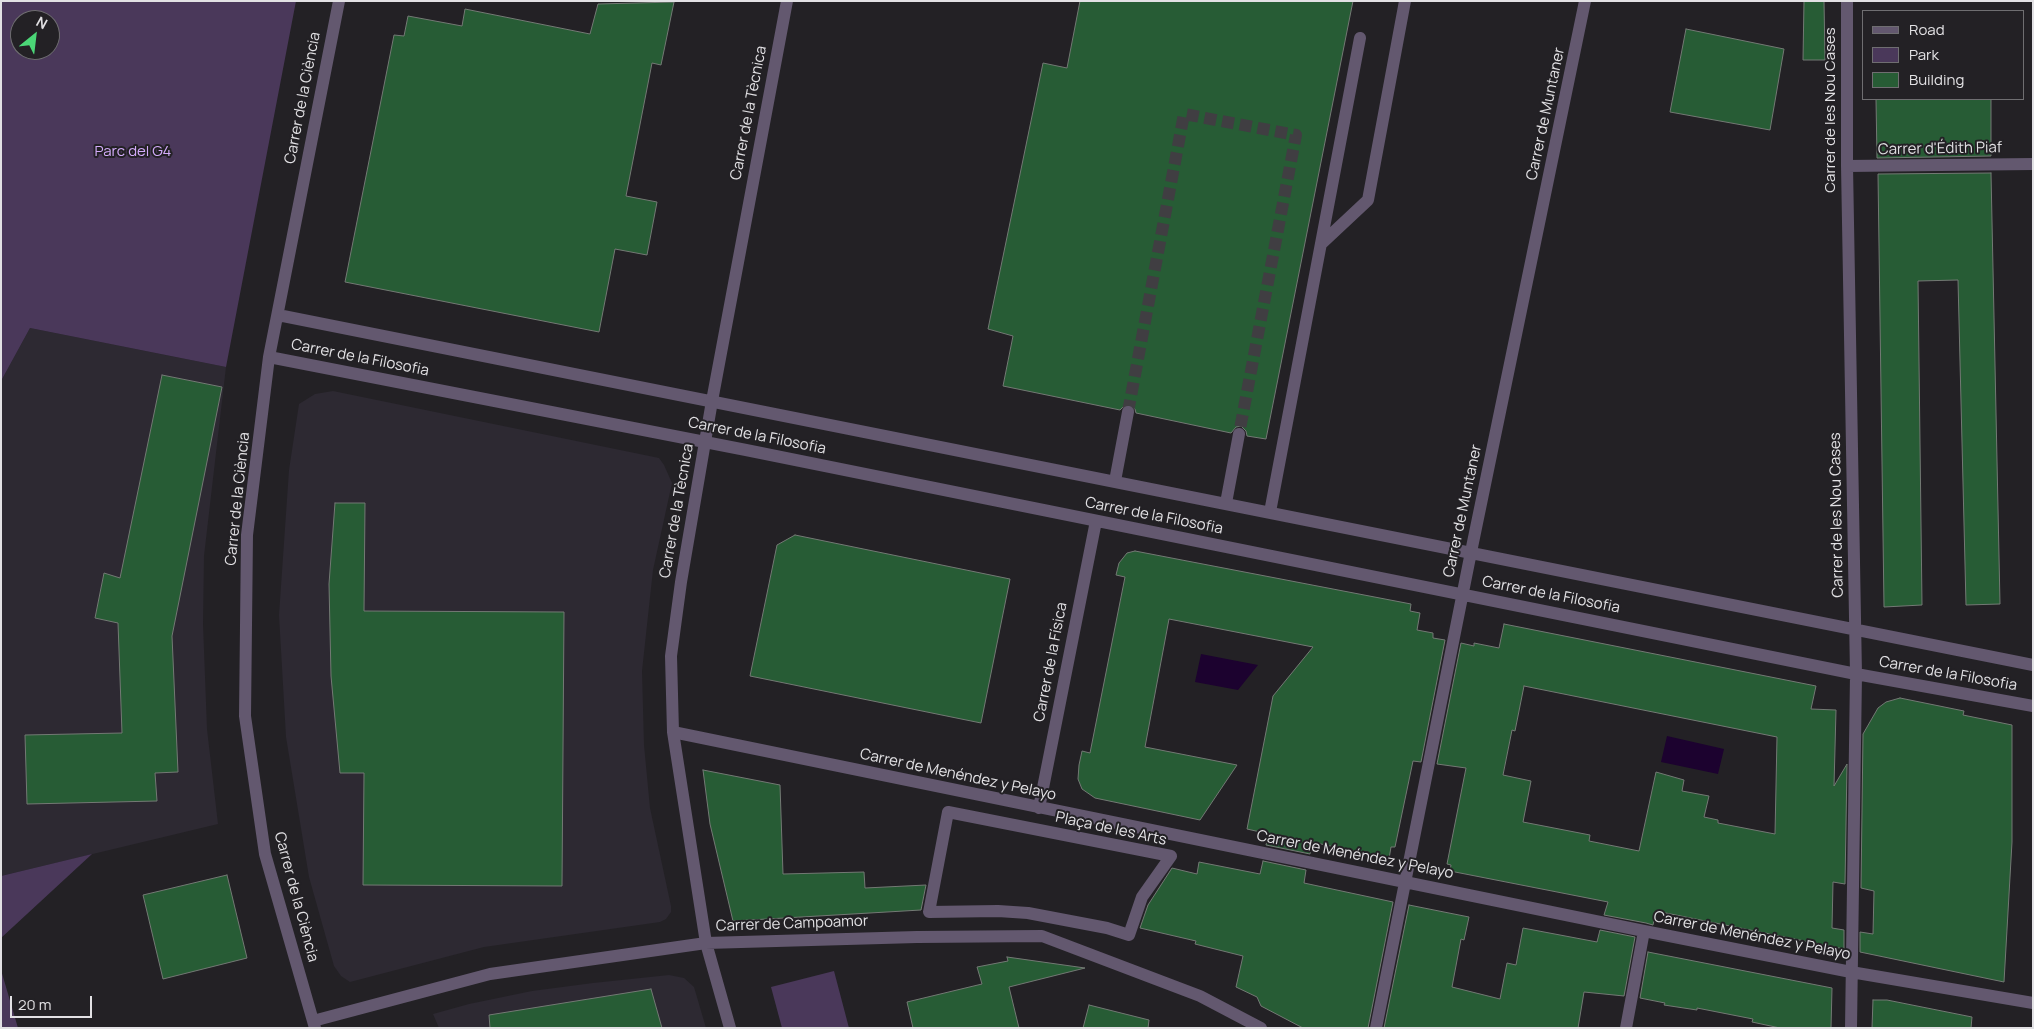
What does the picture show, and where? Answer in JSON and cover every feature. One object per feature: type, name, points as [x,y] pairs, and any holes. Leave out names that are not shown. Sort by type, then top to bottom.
[{"type":"street","name":"Carrer de la Ciència","points":[[314,1024],[265,854],[245,716],[247,536],[269,357],[339,1]]},
{"type":"street","name":"Carrer de la Tècnica","points":[[730,1028],[706,943],[672,732],[671,656],[681,582],[712,401],[786,1]]},
{"type":"street","points":[[1321,244],[1368,200],[1404,1]]},
{"type":"street","name":"Carrer de Muntaner","points":[[1376,1028],[1462,594],[1586,1]]},
{"type":"street","name":"Carrer de les Nou Cases","points":[[1847,1],[1847,166],[1856,674],[1851,1028]]},
{"type":"street","points":[[1270,512],[1360,38]]},
{"type":"street","name":"Carrer d'Édith Piaf","points":[[1847,166],[2033,164]]},
{"type":"street","name":"Carrer de la Filosofia","points":[[278,315],[2033,665]]},
{"type":"street","name":"Carrer de la Filosofia","points":[[269,357],[705,442],[1856,674],[2033,706]]},
{"type":"street","points":[[1115,481],[1128,412]]},
{"type":"street","points":[[1226,503],[1239,434]]},
{"type":"street","name":"Carrer de la Física","points":[[1038,808],[1096,521]]},
{"type":"street","name":"Carrer de Menéndez y Pelayo","points":[[672,732],[1644,931],[1851,972],[2033,1003]]},
{"type":"street","name":"Plaça de les Arts","points":[[948,812],[1171,856],[1142,897],[1129,935],[1092,925],[1028,914],[998,911],[929,912],[948,812]]},
{"type":"street","points":[[1626,1028],[1644,931]]},
{"type":"street","name":"Carrer de Campoamor","points":[[314,1024],[490,974],[706,943],[917,937],[1042,936],[1200,996],[1261,1028]]},
{"type":"shaded area","points":[[30,328],[226,367],[204,556],[203,624],[207,729],[218,824],[1,876],[1,381]]},
{"type":"shaded area","points":[[333,391],[659,458],[664,465],[672,483],[653,570],[642,671],[644,745],[650,808],[671,906],[671,912],[666,919],[660,922],[484,947],[350,982],[341,976],[334,966],[309,877],[286,737],[279,615],[289,470],[299,404],[315,394]]},
{"type":"shaded area","points":[[1201,654],[1258,665],[1238,690],[1195,682]]},
{"type":"shaded area","points":[[1667,736],[1724,749],[1718,774],[1661,762]]},
{"type":"shaded area","points":[[669,975],[684,978],[694,987],[706,1028],[439,1028],[433,1014],[469,1004],[532,991]]},
{"type":"green space","name":"Parc del G4","points":[[1,1],[296,1],[226,367],[30,328],[1,381]]},
{"type":"green space","points":[[92,854],[1,938],[1,876]]},
{"type":"green space","points":[[1,970],[18,1028],[1,1028]]},
{"type":"green space","points":[[834,971],[849,1028],[782,1028],[771,987]]},
{"type":"building","points":[[1080,1],[1353,1],[1266,439],[1247,436],[1246,431],[1241,426],[1236,427],[1231,433],[1136,413],[1130,404],[1125,405],[1120,410],[1003,386],[1013,336],[988,329],[1043,63],[1067,68]]},
{"type":"building","points":[[1804,1],[1824,1],[1825,60],[1803,60]]},
{"type":"building","points":[[674,2],[661,65],[652,63],[626,196],[657,202],[647,255],[615,249],[599,332],[345,282],[394,35],[404,36],[408,16],[462,26],[465,9],[590,34],[598,4]]},
{"type":"building","points":[[1686,29],[1784,49],[1770,130],[1670,112]]},
{"type":"building","points":[[1876,100],[1991,100],[1991,156],[1877,158]]},
{"type":"building","points":[[1991,173],[2000,604],[1966,605],[1958,280],[1918,281],[1922,605],[1884,607],[1878,174]]},
{"type":"building","points":[[162,375],[222,387],[172,636],[178,772],[155,773],[157,801],[27,804],[25,735],[122,733],[118,623],[95,618],[104,573],[120,578]]},
{"type":"building","points":[[335,503],[365,503],[364,611],[564,612],[562,886],[363,885],[364,773],[340,773],[331,676],[329,584]]},
{"type":"building","points":[[795,535],[1010,579],[981,723],[750,676],[777,545]]},
{"type":"building","points":[[1135,551],[1411,604],[1410,611],[1420,613],[1417,630],[1433,633],[1433,638],[1445,640],[1421,762],[1413,761],[1395,847],[1391,847],[1389,859],[1312,842],[1310,854],[1266,845],[1269,834],[1247,829],[1273,696],[1313,647],[1169,619],[1145,747],[1237,765],[1200,820],[1095,798],[1082,789],[1078,779],[1079,765],[1082,751],[1090,753],[1125,577],[1116,575],[1119,563],[1127,553]]},
{"type":"building","points":[[1504,624],[1816,686],[1811,709],[1836,710],[1834,786],[1847,764],[1845,884],[1833,882],[1832,928],[1844,930],[1844,949],[1656,911],[1653,925],[1604,915],[1608,902],[1450,871],[1451,865],[1447,864],[1466,768],[1437,764],[1461,643],[1474,646],[1474,643],[1499,648]],"holes":[[[1524,686],[1777,737],[1775,834],[1718,823],[1718,820],[1704,817],[1709,796],[1682,791],[1684,780],[1656,772],[1639,851],[1589,841],[1590,835],[1523,822],[1531,781],[1503,775],[1512,730],[1515,731]]]},
{"type":"building","points":[[1900,698],[1964,711],[1963,715],[2012,725],[2012,842],[2004,982],[1860,952],[1860,932],[1873,934],[1874,891],[1861,888],[1863,734],[1878,708],[1886,702]]},
{"type":"building","points":[[703,770],[780,785],[783,874],[864,872],[865,888],[926,885],[921,910],[733,921],[710,824]]},
{"type":"building","points":[[1263,861],[1306,870],[1304,883],[1393,902],[1368,1028],[1303,1028],[1261,1006],[1257,997],[1236,987],[1243,956],[1195,944],[1196,941],[1140,928],[1148,905],[1172,868],[1197,874],[1199,862],[1260,874]]},
{"type":"building","points":[[227,875],[247,958],[163,979],[143,895]]},
{"type":"building","points":[[1409,905],[1469,917],[1464,940],[1461,939],[1452,987],[1500,999],[1507,963],[1516,965],[1523,928],[1597,942],[1600,930],[1635,937],[1624,996],[1584,992],[1578,1028],[1384,1028]]},
{"type":"building","points":[[1648,952],[1832,988],[1831,1028],[1780,1028],[1752,1022],[1753,1019],[1697,1008],[1697,1010],[1664,1005],[1665,1003],[1640,998]]},
{"type":"building","points":[[1007,957],[1085,968],[1009,987],[1019,1028],[913,1028],[907,1002],[982,984],[977,967],[1008,961]]},
{"type":"building","points":[[651,989],[662,1028],[490,1028],[489,1015]]},
{"type":"building","points":[[1873,1000],[1887,1000],[1972,1017],[1971,1028],[1872,1028]]},
{"type":"building","points":[[1089,1005],[1149,1020],[1148,1028],[1083,1028]]},
{"type":"tunnel","points":[[1128,412],[1184,114],[1296,135],[1239,434]]}]
